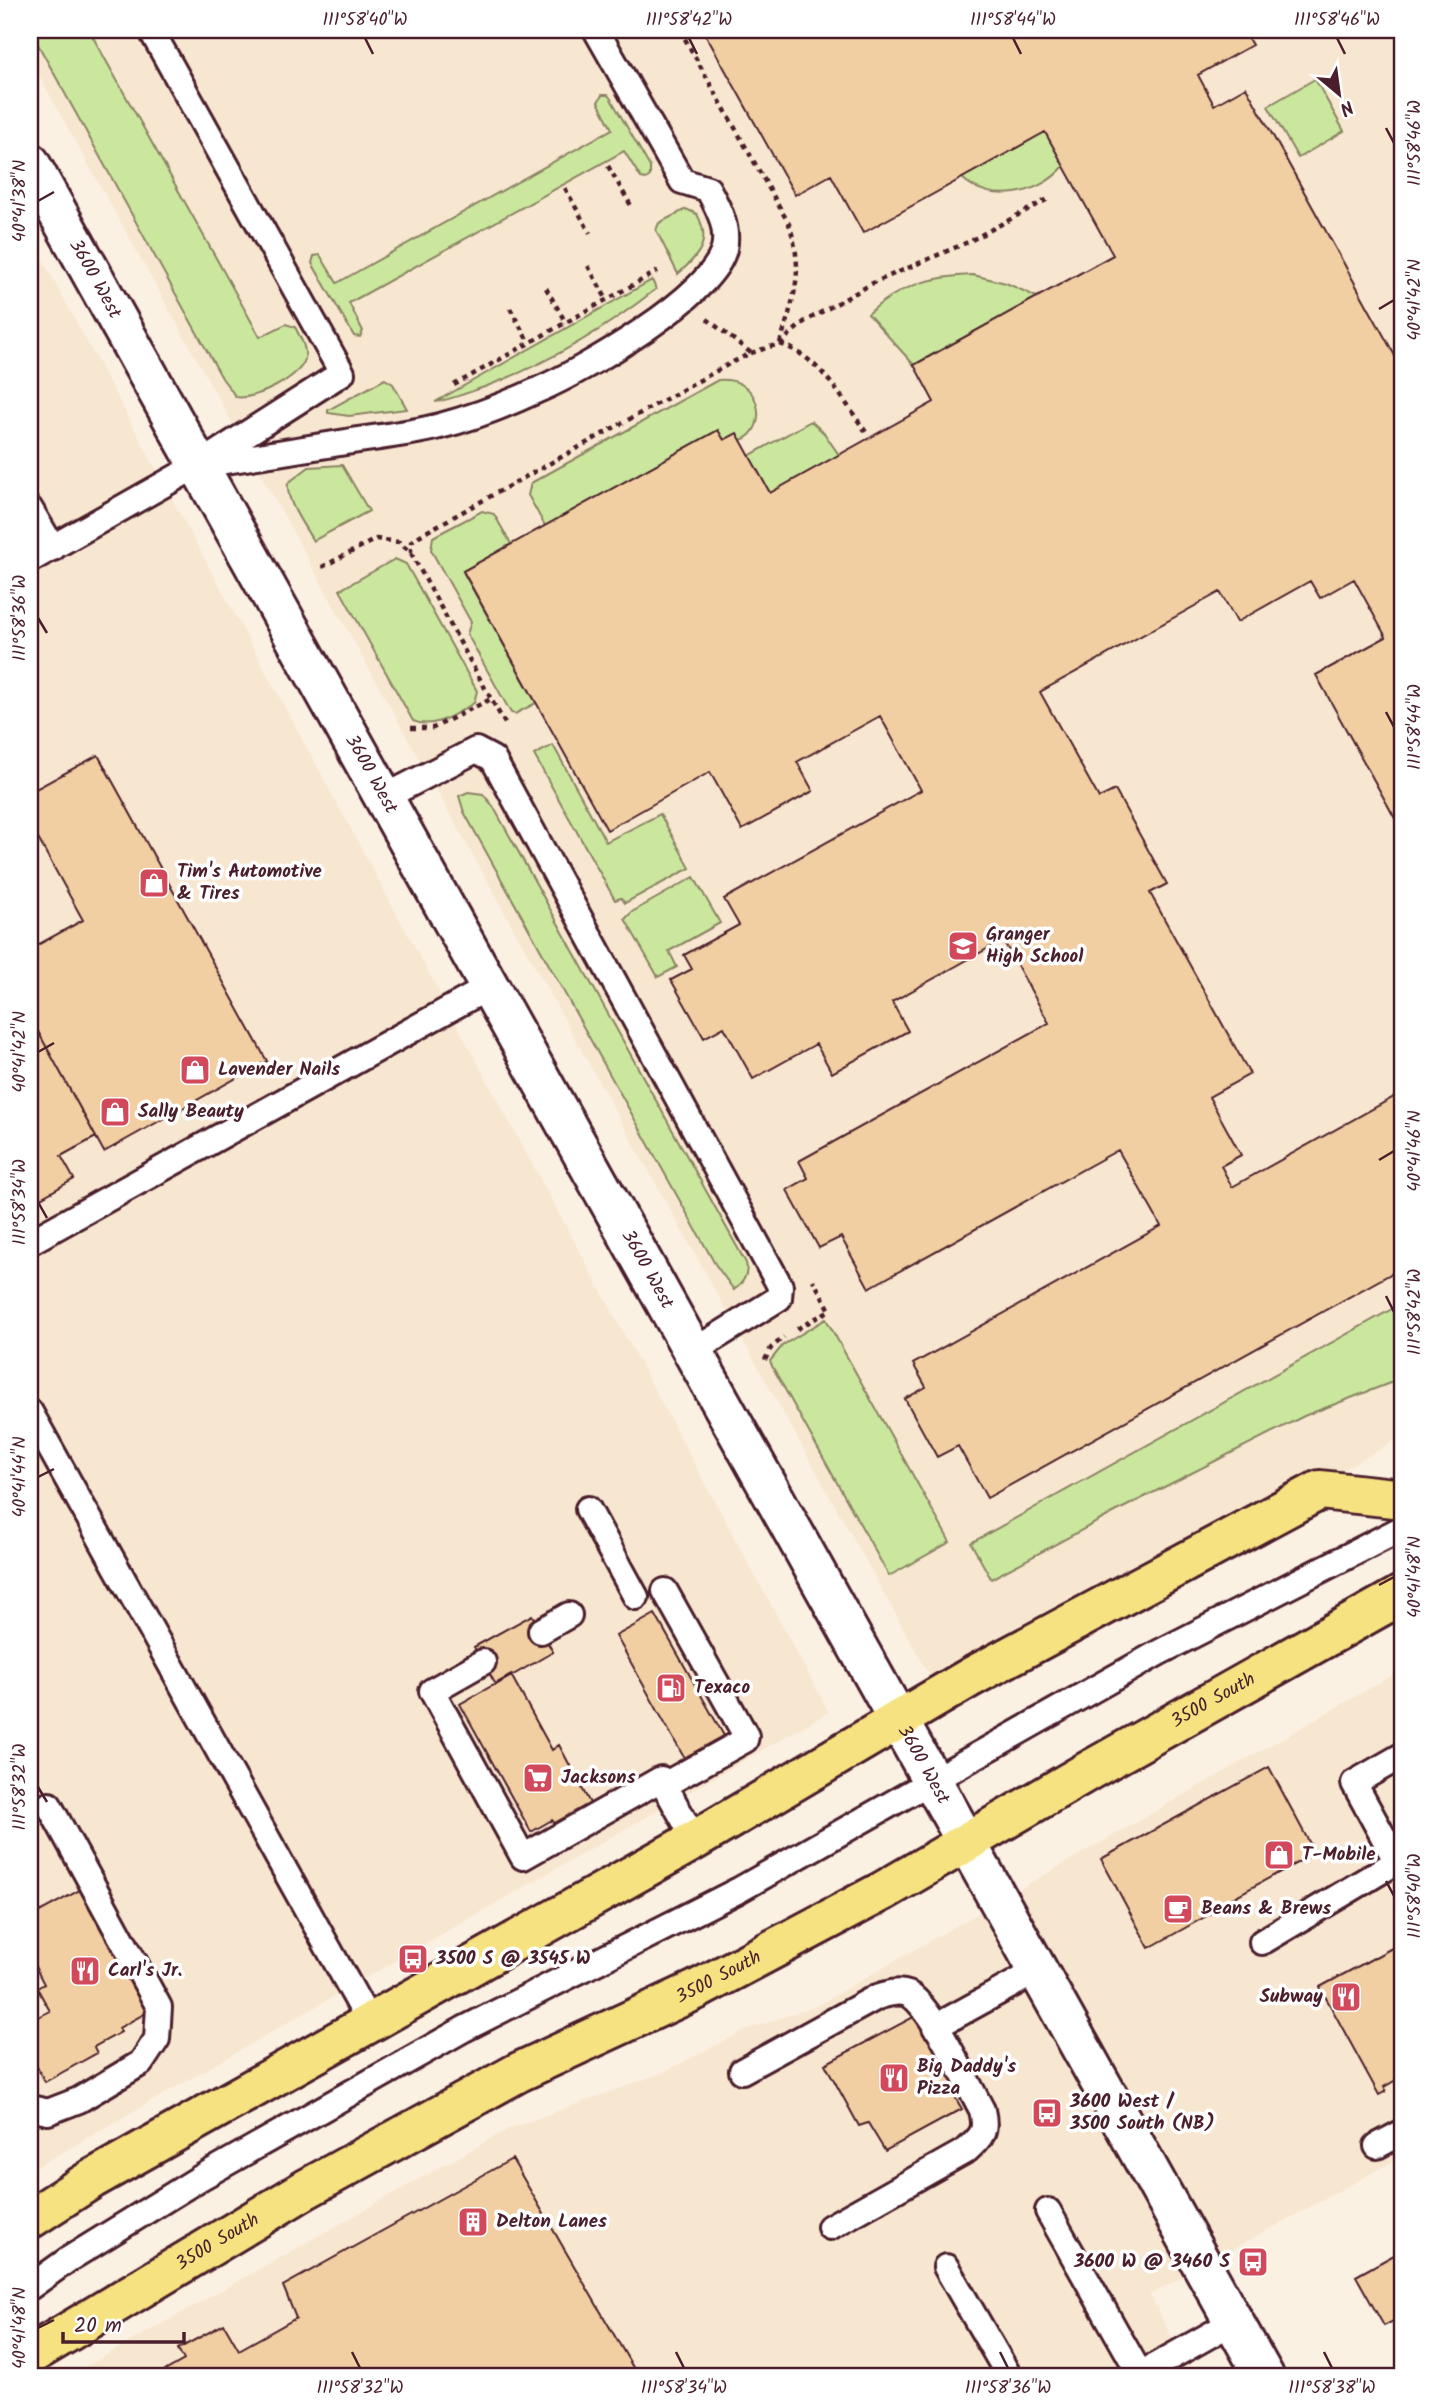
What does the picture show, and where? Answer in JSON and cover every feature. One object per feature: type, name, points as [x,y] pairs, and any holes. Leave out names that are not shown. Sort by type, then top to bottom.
[{"type":"main road","points":[[30,2219],[92,2179],[695,1840],[983,1670],[1320,1490],[1403,1499]]},
{"type":"main road","name":"3500 South","points":[[30,2355],[306,2189],[519,2072],[696,1990],[883,1891],[1090,1770],[1403,1594]]},
{"type":"street","name":"3600 West","points":[[30,163],[1264,2376]]},
{"type":"lane","points":[[30,561],[198,465],[342,373],[151,30]]},
{"type":"lane","points":[[198,465],[439,426],[492,410],[594,362],[651,324],[711,273],[723,251],[725,230],[708,189],[681,181],[597,30]]},
{"type":"lane","points":[[30,509],[53,548]]},
{"type":"lane","points":[[383,799],[476,750],[493,759],[780,1286],[779,1298],[692,1352]]},
{"type":"lane","points":[[30,1242],[489,988]]},
{"type":"lane","points":[[30,1412],[370,2023]]},
{"type":"lane","points":[[589,1509],[636,1597]]},
{"type":"lane","points":[[30,2287],[69,2259],[200,2178],[464,2029],[739,1890],[1158,1653],[1403,1528]]},
{"type":"lane","points":[[483,1662],[432,1691],[523,1857],[745,1740],[746,1736],[665,1591]]},
{"type":"lane","points":[[541,1631],[569,1615]]},
{"type":"lane","points":[[1262,1942],[1400,1860],[1354,1783],[1403,1755]]},
{"type":"lane","points":[[663,1782],[695,1840]]},
{"type":"lane","points":[[30,2108],[48,2112],[79,2100],[141,2063],[157,2039],[159,2007],[49,1805]]},
{"type":"lane","points":[[936,2027],[1037,1971]]},
{"type":"lane","points":[[742,2071],[877,1997],[893,1992],[906,1993],[915,1999],[936,2027],[982,2110],[985,2125],[981,2137],[967,2150],[830,2227]]},
{"type":"lane","points":[[1377,2146],[1403,2132]]},
{"type":"lane","points":[[1048,2211],[1139,2375],[1233,2322]]},
{"type":"lane","points":[[946,2267],[1009,2376]]},
{"type":"path","points":[[680,30],[789,224],[797,248],[794,297],[779,344]]},
{"type":"path","points":[[608,166],[633,209]]},
{"type":"path","points":[[565,188],[590,233]]},
{"type":"path","points":[[411,553],[411,542],[416,537],[751,353],[779,344],[804,322],[873,283],[968,242],[1048,199]]},
{"type":"path","points":[[588,265],[607,300]]},
{"type":"path","points":[[447,390],[658,271]]},
{"type":"path","points":[[546,288],[566,323]]},
{"type":"path","points":[[510,308],[529,343]]},
{"type":"path","points":[[701,315],[751,353]]},
{"type":"path","points":[[779,344],[793,348],[816,368],[840,395],[866,432]]},
{"type":"path","points":[[322,567],[376,538],[400,542],[411,553],[491,699]]},
{"type":"shaded area","name":"Granger High School","points":[[30,30],[1403,30],[1403,1436],[942,1698],[30,60]]},
{"type":"shaded area","points":[[30,236],[829,1712],[30,2171]]},
{"type":"shaded area","points":[[1403,1669],[1403,2156],[1150,2295],[1187,2366],[1168,2376],[69,2376],[508,2129],[664,2072],[745,2030],[816,2006]]},
{"type":"green space","points":[[30,30],[89,30],[260,337],[286,324],[295,327],[304,347],[305,359],[302,366],[286,380],[254,395],[236,397],[222,378]]},
{"type":"green space","points":[[1315,79],[1344,131],[1298,158],[1268,106]]},
{"type":"green space","points":[[602,95],[608,95],[611,99],[650,167],[650,176],[641,178],[624,151],[349,303],[363,331],[360,337],[354,336],[312,263],[314,256],[320,255],[337,283],[612,129],[598,102]]},
{"type":"green space","points":[[1045,132],[1064,166],[1042,184],[1029,190],[1001,194],[987,192],[962,178]]},
{"type":"green space","points":[[686,209],[697,214],[703,240],[692,261],[678,274],[656,230],[659,223]]},
{"type":"green space","points":[[973,275],[1006,283],[1037,297],[914,365],[868,314],[891,296],[916,284]]},
{"type":"green space","points":[[652,280],[656,289],[575,344],[510,377],[435,402]]},
{"type":"green space","points":[[385,379],[393,384],[407,409],[349,416],[328,413],[328,410]]},
{"type":"green space","points":[[718,380],[733,381],[752,394],[758,416],[750,435],[739,441],[724,440],[718,430],[545,526],[528,495],[531,483]]},
{"type":"green space","points":[[811,421],[824,433],[839,455],[770,493],[749,456]]},
{"type":"green space","points":[[342,465],[369,511],[313,541],[293,505],[288,483],[309,467]]},
{"type":"green space","points":[[482,511],[494,514],[511,544],[463,572],[536,703],[515,714],[511,713],[467,634],[471,622],[431,550],[433,537]]},
{"type":"green space","points":[[395,559],[406,564],[477,691],[474,703],[452,716],[429,724],[413,721],[340,590]]},
{"type":"green space","points":[[553,745],[606,842],[660,814],[690,868],[625,903],[621,898],[615,900],[534,755]]},
{"type":"green space","points":[[468,792],[483,794],[493,806],[746,1263],[744,1278],[734,1290],[715,1264],[464,812],[459,796]]},
{"type":"green space","points":[[694,877],[720,923],[669,951],[677,967],[658,977],[625,919],[632,912]]},
{"type":"green space","points":[[1403,1303],[1403,1378],[1304,1416],[991,1579],[971,1543]]},
{"type":"green space","points":[[826,1319],[950,1542],[889,1576],[770,1361],[783,1345]]},
{"type":"building","name":"Granger High School","points":[[703,30],[1243,30],[1252,45],[1198,75],[1214,105],[1246,87],[1399,363],[1403,361],[1403,833],[1316,675],[1386,637],[1354,579],[1320,598],[1310,581],[1237,622],[1220,592],[1040,692],[1099,798],[1115,790],[1167,884],[1150,893],[1250,1074],[1209,1097],[1241,1155],[1221,1166],[1232,1187],[1403,1092],[1403,1267],[987,1498],[958,1446],[937,1457],[905,1399],[926,1387],[913,1364],[1161,1226],[1118,1150],[869,1288],[841,1237],[819,1248],[787,1190],[808,1178],[799,1161],[1049,1023],[1003,940],[892,1002],[908,1031],[832,1073],[816,1044],[753,1079],[724,1027],[704,1038],[671,980],[692,969],[684,955],[739,925],[724,899],[921,790],[880,716],[797,762],[813,791],[742,830],[710,772],[607,830],[463,571],[718,430],[724,440],[737,433],[770,493],[934,402],[914,365],[1113,255],[1045,132],[863,233],[831,175],[795,195]]},
{"type":"building","points":[[98,755],[267,1061],[104,1152],[30,1017],[30,949],[83,920],[30,824],[30,792]]},
{"type":"building","points":[[30,1017],[96,1137],[61,1156],[74,1179],[30,1204]]},
{"type":"building","name":"Texaco","points":[[655,1614],[727,1741],[687,1763],[616,1636]]},
{"type":"building","points":[[532,1615],[553,1652],[496,1685],[474,1647]]},
{"type":"building","name":"Jacksons","points":[[511,1675],[552,1750],[559,1745],[591,1805],[556,1825],[552,1820],[531,1832],[460,1704]]},
{"type":"building","points":[[1269,1767],[1315,1853],[1212,1909],[1212,1913],[1149,1948],[1101,1859]]},
{"type":"building","name":"Carl's Jr.","points":[[87,1886],[153,2009],[119,2028],[121,2032],[94,2047],[97,2053],[45,2082],[30,2054],[30,2021],[50,2011],[37,1988],[44,1984],[30,1957],[30,1917]]},
{"type":"building","points":[[1403,1942],[1403,2076],[1384,2087],[1386,2091],[1379,2095],[1320,1987]]},
{"type":"building","name":"Big Daddy's Pizza","points":[[919,2014],[963,2092],[955,2097],[962,2109],[885,2151],[868,2123],[859,2126],[825,2064]]},
{"type":"building","name":"Delton Lanes","points":[[512,2159],[638,2376],[156,2376],[184,2360],[178,2349],[224,2324],[239,2350],[296,2318],[283,2286]]},
{"type":"building","points":[[1403,2250],[1403,2316],[1384,2326],[1356,2276]]},
{"type":"place","name":"Tim's Automotive & Tires","points":[[154,883]]},
{"type":"place","name":"Granger High School","points":[[963,946]]},
{"type":"place","name":"Lavender Nails","points":[[195,1070]]},
{"type":"place","name":"Sally Beauty","points":[[115,1112]]},
{"type":"place","name":"Texaco","points":[[671,1688]]},
{"type":"place","name":"Jacksons","points":[[538,1778]]},
{"type":"place","name":"T-Mobile","points":[[1279,1855]]},
{"type":"place","name":"Beans & Brews","points":[[1178,1909]]},
{"type":"place","name":"3500 S @ 3545 W","points":[[413,1959]]},
{"type":"place","name":"Carl's Jr.","points":[[85,1971]]},
{"type":"place","name":"Subway","points":[[1346,1997]]},
{"type":"place","name":"Big Daddy's Pizza","points":[[894,2078]]},
{"type":"place","name":"3600 West / 3500 South (NB)","points":[[1047,2113]]},
{"type":"place","name":"Delton Lanes","points":[[473,2222]]},
{"type":"place","name":"3600 W @ 3460 S","points":[[1253,2262]]}]
